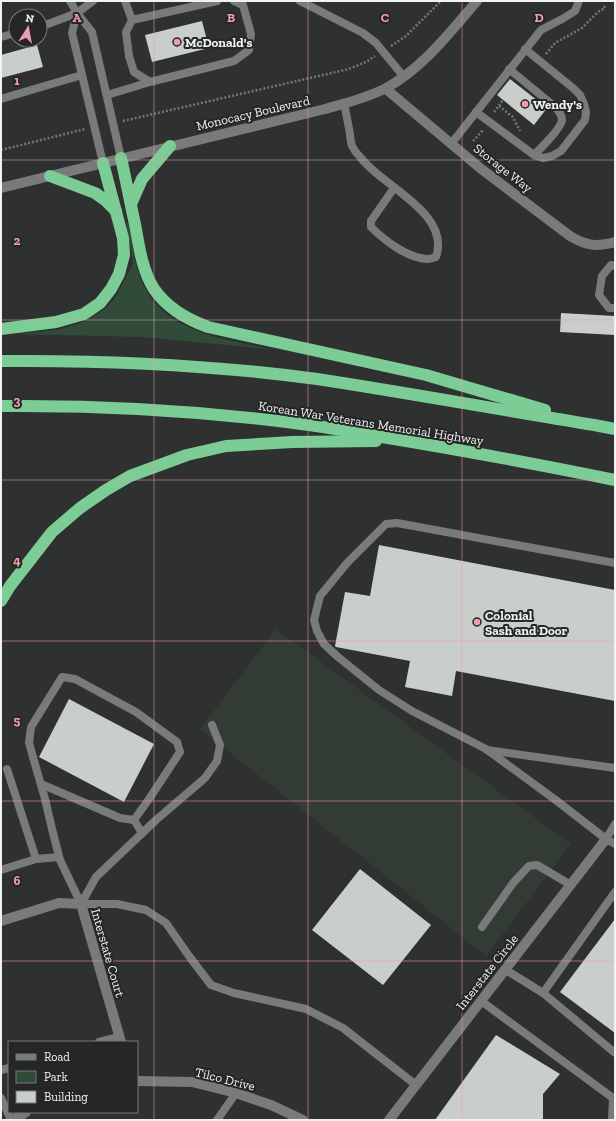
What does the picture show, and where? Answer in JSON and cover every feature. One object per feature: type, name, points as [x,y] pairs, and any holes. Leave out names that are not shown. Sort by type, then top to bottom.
[{"type":"highway","points":[[131,204],[142,179],[170,146]]},
{"type":"highway","points":[[121,158],[140,253],[147,274],[154,288],[163,300],[178,313],[191,321],[208,327],[242,335],[426,375],[594,425]]},
{"type":"highway","points":[[1,329],[56,322],[84,314],[100,303],[111,289],[119,274],[124,255],[123,238],[103,163]]},
{"type":"highway","points":[[50,176],[95,193],[105,200],[116,212]]},
{"type":"highway","points":[[1,361],[126,363],[222,369],[316,379],[615,429]]},
{"type":"highway","name":"Korean War Veterans Memorial Highway","points":[[1,406],[124,408],[218,415],[309,425],[523,461],[615,480]]},
{"type":"highway","points":[[1,601],[10,586],[52,532],[80,508],[130,476],[186,456],[226,446],[292,442],[409,441]]},
{"type":"street","name":"Monocacy Boulevard","points":[[1,188],[325,109],[363,98],[386,88],[404,77],[438,45],[477,1]]},
{"type":"street","name":"Storage Way","points":[[386,88],[480,168],[570,236],[588,244],[604,245],[615,242]]},
{"type":"street","name":"Interstate Circle","points":[[389,1120],[572,884],[611,842]]},
{"type":"street","name":"Interstate Court","points":[[1,921],[59,903],[81,904],[120,1039]]},
{"type":"street","name":"Tilco Drive","points":[[138,1081],[192,1082],[236,1093],[271,1105],[303,1120]]},
{"type":"street","points":[[12,1120],[24,1113]]},
{"type":"lane","points":[[70,1],[77,13],[92,32],[121,158]]},
{"type":"lane","points":[[48,24],[77,13],[93,1]]},
{"type":"lane","points":[[125,1],[132,20],[126,32],[129,56],[134,72],[150,82]]},
{"type":"lane","points":[[132,20],[217,1]]},
{"type":"lane","points":[[107,95],[150,82],[234,61],[249,50],[251,34],[243,6],[234,1]]},
{"type":"lane","points":[[300,1],[363,33],[376,43],[404,77]]},
{"type":"lane","points":[[451,144],[541,30],[575,11],[579,1]]},
{"type":"lane","points":[[77,13],[72,33],[103,163]]},
{"type":"lane","points":[[476,112],[534,155],[543,158],[552,156],[561,151],[585,120],[586,112],[580,95],[525,50]]},
{"type":"lane","points":[[510,69],[554,106],[560,112],[562,119],[560,126],[534,155]]},
{"type":"lane","points":[[1,99],[82,76]]},
{"type":"lane","points":[[344,103],[352,145],[361,159],[372,171],[394,188],[416,206],[433,224],[436,231],[439,250],[436,257],[428,259],[412,256],[398,249],[371,227],[372,221],[394,188]]},
{"type":"lane","points":[[615,266],[611,266],[602,276],[599,295],[609,308],[615,308]]},
{"type":"lane","points":[[615,563],[397,523],[386,524],[348,563],[320,596],[314,620],[317,631],[324,644],[379,690],[412,711],[486,749],[611,842],[615,824]]},
{"type":"lane","points":[[81,904],[59,857],[45,799],[29,743],[31,727],[62,677],[75,679],[136,712],[177,742],[180,752],[134,820]]},
{"type":"lane","points":[[81,904],[96,878],[142,833],[205,778],[217,761],[220,745],[212,725]]},
{"type":"lane","points":[[486,749],[615,768]]},
{"type":"lane","points":[[7,769],[36,859]]},
{"type":"lane","points":[[41,784],[120,818],[134,820]]},
{"type":"lane","points":[[134,820],[142,833]]},
{"type":"lane","points":[[1,870],[36,859],[59,857]]},
{"type":"lane","points":[[482,927],[513,883],[529,866],[537,865],[572,884]]},
{"type":"lane","points":[[543,993],[615,892]]},
{"type":"lane","points":[[81,904],[117,904],[146,910],[166,923],[211,985],[234,993],[306,1009],[344,1028],[416,1084]]},
{"type":"lane","points":[[506,970],[543,993],[615,1053]]},
{"type":"lane","points":[[481,1002],[612,1098],[612,1120]]},
{"type":"lane","points":[[107,1041],[120,1039]]},
{"type":"lane","points":[[217,1120],[236,1093]]},
{"type":"lane","points":[[1,1098],[8,1112]]},
{"type":"path","points":[[113,123],[349,69],[366,62],[406,36],[441,1]]},
{"type":"path","points":[[539,61],[547,54],[555,43],[582,28],[604,8],[604,4]]},
{"type":"path","points":[[499,106],[513,117],[520,131]]},
{"type":"path","points":[[1,150],[95,127]]},
{"type":"shaded area","points":[[276,629],[571,844],[486,956],[200,729]]},
{"type":"green space","points":[[126,223],[129,223],[137,268],[146,289],[157,305],[172,318],[189,327],[227,340],[268,349],[143,337],[16,334],[58,330],[86,321],[106,308],[115,298],[133,264]]},
{"type":"building","name":"McDonald's","points":[[202,21],[209,48],[152,62],[145,35]]},
{"type":"building","points":[[26,48],[38,48],[43,67],[1,78],[1,55]]},
{"type":"building","name":"Wendy's","points":[[510,79],[547,108],[534,125],[497,95]]},
{"type":"building","points":[[561,313],[615,316],[615,335],[560,332]]},
{"type":"building","name":"Colonial Sash and Door","points":[[379,545],[615,590],[615,701],[456,671],[452,696],[405,687],[410,661],[336,647],[345,592],[370,596]]},
{"type":"building","points":[[69,699],[154,744],[124,802],[39,757]]},
{"type":"building","points":[[360,869],[431,925],[383,985],[312,930]]},
{"type":"building","points":[[615,919],[615,1033],[560,992]]},
{"type":"building","points":[[496,1035],[560,1074],[543,1094],[543,1120],[435,1120]]},
{"type":"place","name":"McDonald's","points":[[177,42]]},
{"type":"place","name":"Wendy's","points":[[525,104]]},
{"type":"place","name":"Colonial Sash and Door","points":[[477,622]]}]
